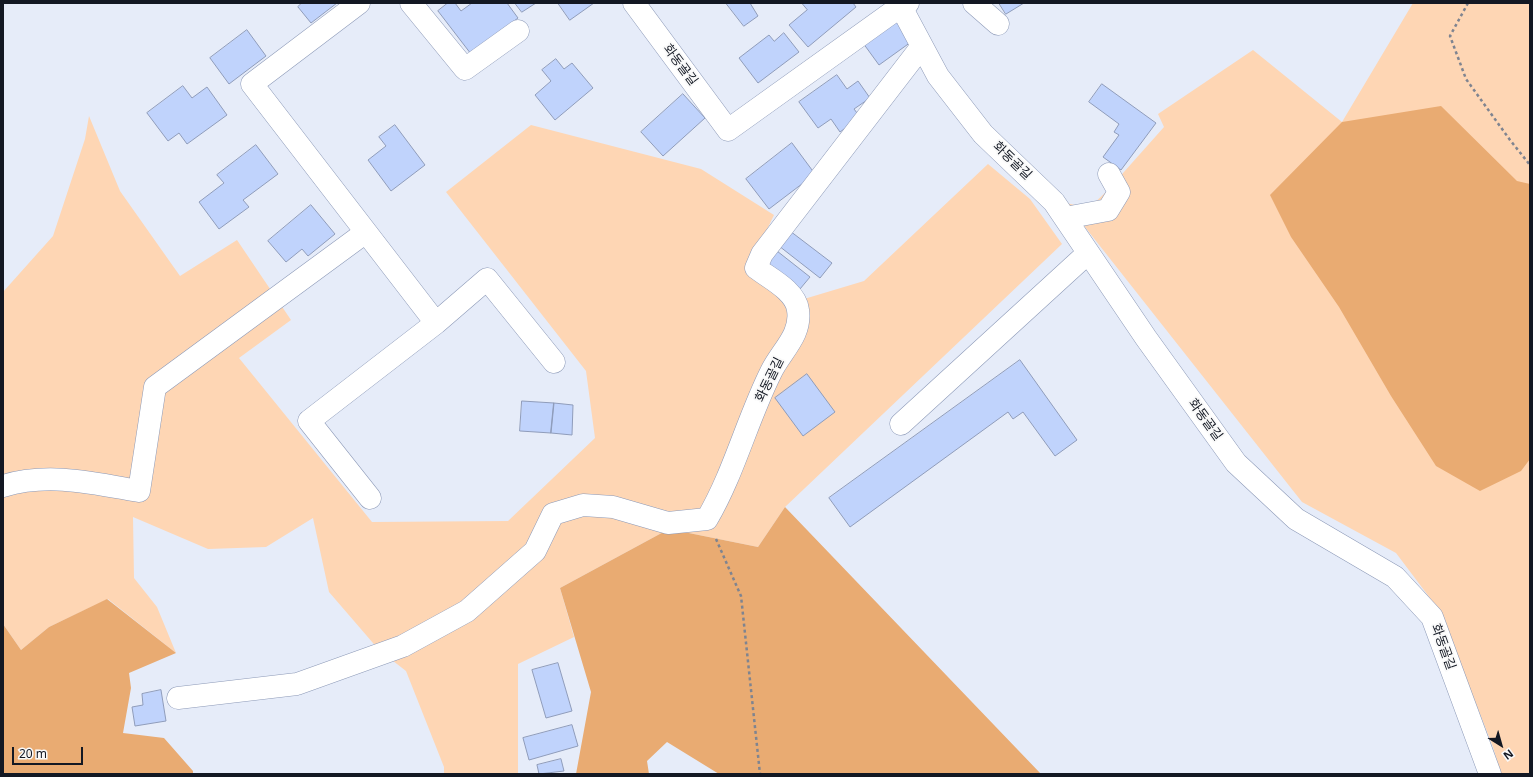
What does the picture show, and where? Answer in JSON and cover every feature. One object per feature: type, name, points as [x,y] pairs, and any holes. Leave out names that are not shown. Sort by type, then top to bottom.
[{"type":"street","points":[[359,3],[252,84],[436,323]]},
{"type":"street","points":[[411,3],[465,69],[518,31]]},
{"type":"street","name":"화동골길","points":[[634,3],[728,130],[903,4],[922,46],[938,76],[983,134],[1054,202],[1146,338],[1236,463],[1296,519],[1395,577],[1432,617],[1490,774]]},
{"type":"street","points":[[974,3],[998,24]]},
{"type":"street","name":"화동골길","points":[[707,520],[720,497],[771,371],[797,332],[798,309],[793,296],[756,268],[762,254],[922,46]]},
{"type":"street","points":[[1065,218],[1108,210],[1119,192],[1109,174]]},
{"type":"street","points":[[3,486],[21,481],[66,478],[139,491],[155,387],[366,232]]},
{"type":"street","points":[[901,424],[1088,253]]},
{"type":"street","points":[[370,498],[309,421],[436,323],[487,279],[554,362]]},
{"type":"street","points":[[178,698],[297,684],[403,646],[468,611],[535,551],[553,514],[583,505],[613,507],[668,523],[707,520]]},
{"type":"path","points":[[1468,3],[1450,36],[1466,79],[1530,165]]},
{"type":"path","points":[[707,520],[741,596],[760,774]]},
{"type":"shaded area","points":[[1413,3],[1530,3],[1530,774],[1501,774],[1493,747],[1439,610],[1396,553],[1302,502],[1066,203],[1089,208],[1107,191],[1164,127],[1158,114],[1253,50],[1342,122]]},
{"type":"shaded area","points":[[1441,106],[1517,181],[1530,184],[1530,459],[1521,471],[1480,491],[1436,466],[1391,396],[1339,307],[1291,237],[1270,195],[1342,122]]},
{"type":"shaded area","points":[[89,116],[120,191],[180,276],[237,240],[291,320],[239,358],[372,522],[508,521],[595,438],[586,371],[446,192],[531,125],[701,169],[774,215],[748,269],[804,299],[864,281],[988,164],[1030,199],[1062,244],[785,507],[758,547],[669,529],[560,588],[574,637],[518,664],[518,774],[444,774],[444,767],[406,671],[379,650],[329,592],[313,518],[266,547],[208,549],[133,517],[134,578],[157,607],[176,653],[108,599],[49,627],[21,650],[3,624],[3,292],[53,236],[85,139]]},
{"type":"shaded area","points":[[785,507],[1041,774],[719,774],[667,742],[647,761],[649,774],[576,774],[591,692],[560,588],[669,529],[758,547]]},
{"type":"shaded area","points":[[107,599],[176,653],[129,673],[131,688],[123,733],[164,738],[193,771],[193,774],[3,774],[3,624],[21,650],[49,627]]},
{"type":"building","points":[[302,3],[337,3],[311,23],[298,7]]},
{"type":"building","points":[[448,3],[455,3],[461,11],[472,3],[507,3],[518,18],[471,54],[438,11]]},
{"type":"building","points":[[515,3],[536,3],[522,12]]},
{"type":"building","points":[[558,3],[594,3],[570,20]]},
{"type":"building","points":[[726,3],[750,3],[758,16],[744,26]]},
{"type":"building","points":[[802,3],[853,3],[856,7],[808,47],[789,25],[807,10]]},
{"type":"building","points":[[999,3],[1024,3],[1006,14]]},
{"type":"building","points":[[895,19],[911,42],[879,65],[863,43]]},
{"type":"building","points":[[247,30],[266,56],[229,84],[210,58]]},
{"type":"building","points":[[784,33],[799,52],[758,83],[739,58],[769,35],[774,41]]},
{"type":"building","points":[[556,59],[564,69],[572,63],[593,88],[555,120],[535,95],[551,81],[542,70]]},
{"type":"building","points":[[837,75],[847,89],[858,81],[870,98],[854,109],[860,117],[840,132],[831,119],[818,128],[799,102]]},
{"type":"building","points":[[1102,84],[1156,123],[1121,170],[1103,157],[1119,135],[1114,132],[1119,124],[1089,102]]},
{"type":"building","points":[[183,86],[192,98],[207,87],[227,115],[187,144],[179,133],[168,141],[147,113]]},
{"type":"building","points":[[683,94],[705,118],[663,156],[641,132]]},
{"type":"building","points":[[395,125],[425,165],[391,191],[368,160],[386,146],[379,137]]},
{"type":"building","points":[[792,143],[815,174],[769,209],[746,179]]},
{"type":"building","points":[[256,145],[278,174],[243,200],[249,207],[219,229],[199,202],[224,183],[217,175]]},
{"type":"building","points":[[311,205],[335,234],[308,256],[302,249],[286,262],[268,241]]},
{"type":"building","points":[[790,231],[832,263],[820,278],[779,246]]},
{"type":"building","points":[[777,251],[810,277],[800,289],[767,262]]},
{"type":"building","points":[[1020,360],[1077,440],[1055,456],[1023,412],[1013,419],[1008,412],[850,527],[829,498]]},
{"type":"building","points":[[807,374],[835,412],[803,436],[775,398]]},
{"type":"building","points":[[522,401],[554,403],[551,433],[520,431]]},
{"type":"building","points":[[554,403],[573,405],[572,435],[551,433]]},
{"type":"building","points":[[558,663],[572,711],[546,718],[532,670]]},
{"type":"building","points":[[161,690],[166,721],[135,726],[132,707],[143,705],[142,694]]},
{"type":"building","points":[[572,725],[578,746],[529,760],[523,738]]},
{"type":"building","points":[[561,759],[564,771],[539,774],[537,765]]}]
